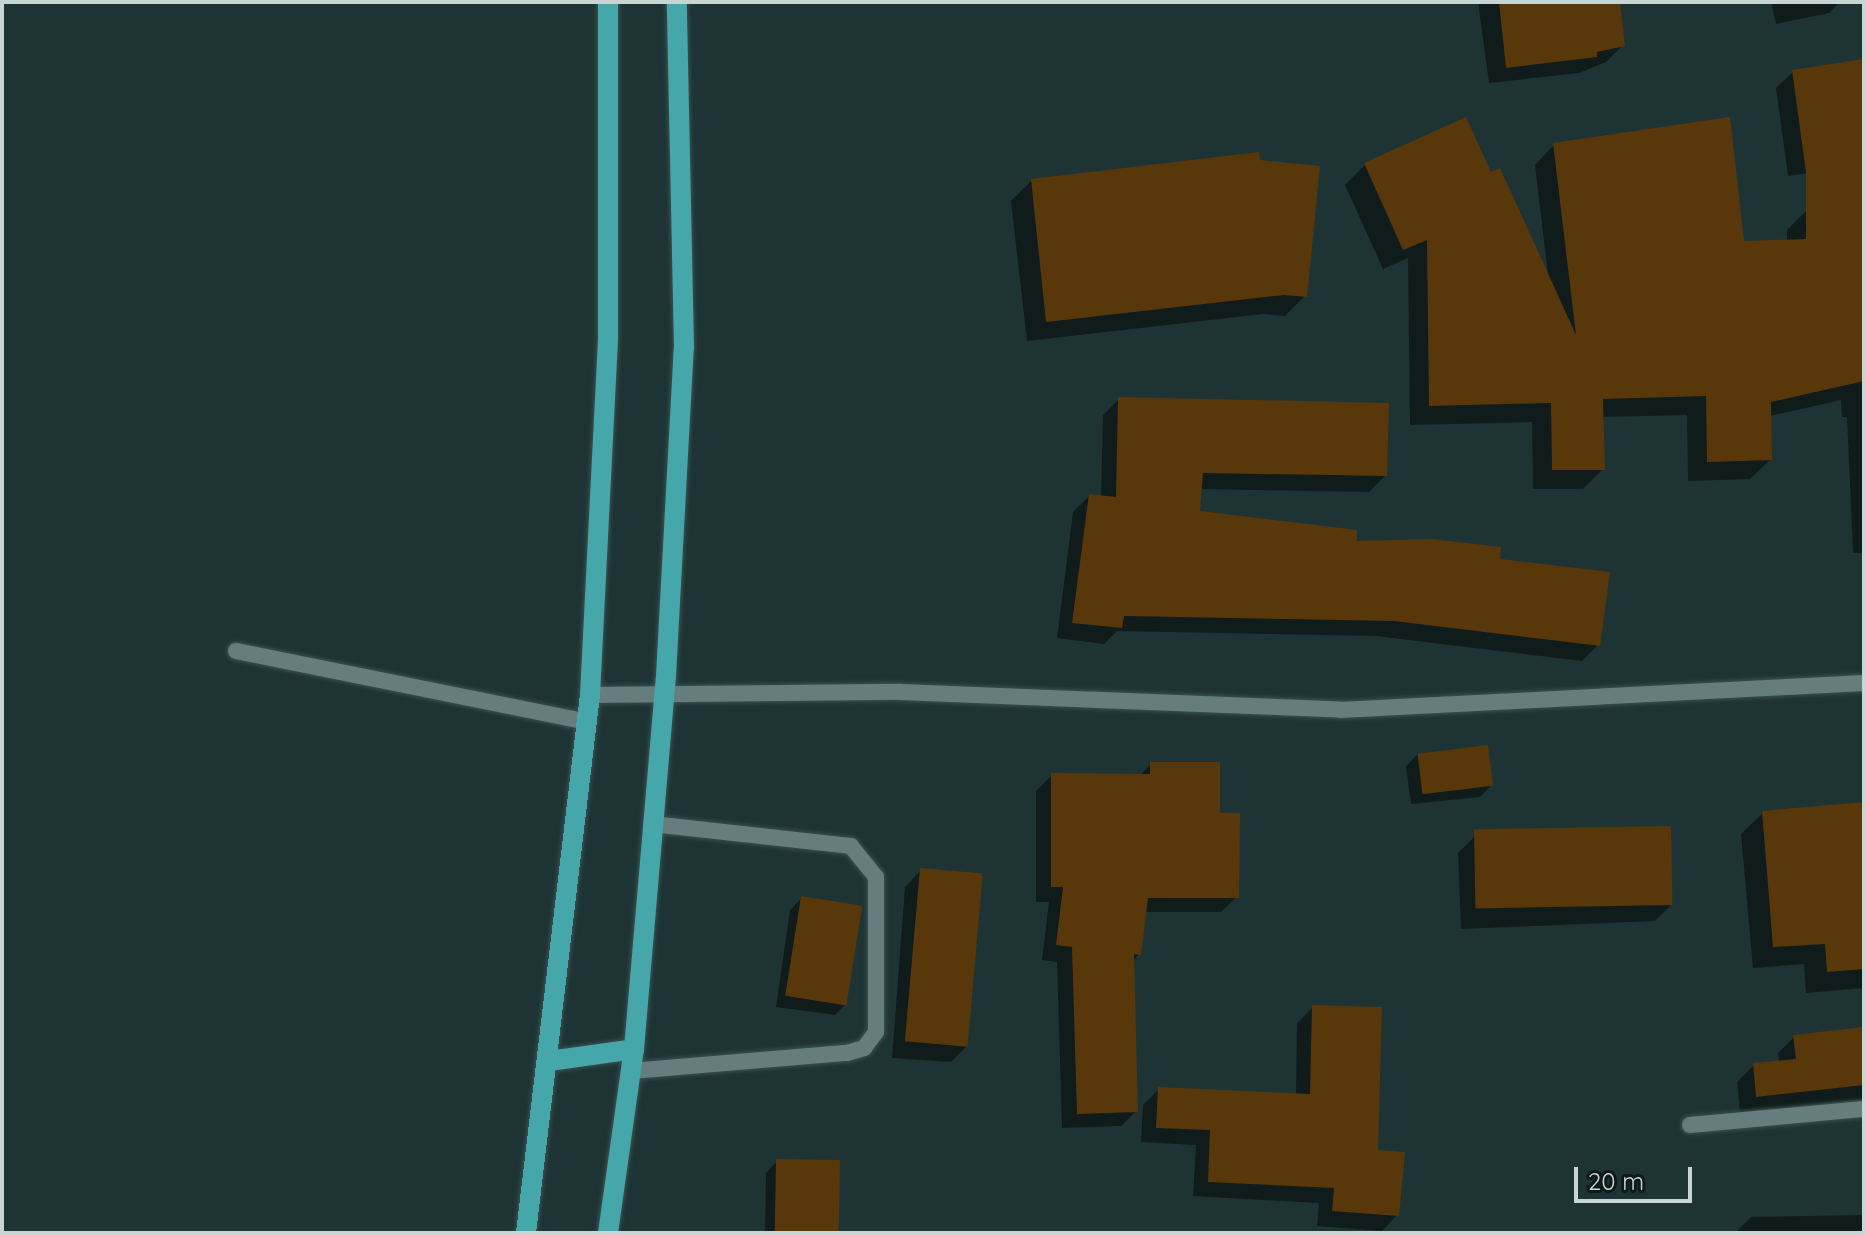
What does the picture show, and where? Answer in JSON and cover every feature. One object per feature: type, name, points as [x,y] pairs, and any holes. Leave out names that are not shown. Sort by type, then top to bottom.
[{"type":"main road","points":[[526,1233],[549,1061],[590,695],[608,337],[608,2]]},
{"type":"main road","points":[[608,1233],[634,1049],[664,694],[684,348],[677,2]]},
{"type":"main road","points":[[549,1061],[634,1049]]},
{"type":"street","points":[[236,651],[587,722]]},
{"type":"street","points":[[590,695],[901,692],[1340,710],[1864,683]]},
{"type":"street","points":[[631,1071],[847,1053],[864,1048],[876,1032],[876,877],[851,846],[653,824]]},
{"type":"street","points":[[1690,1125],[1864,1109]]},
{"type":"building","points":[[1499,2],[1620,2],[1625,46],[1597,52],[1597,57],[1506,68]]},
{"type":"building","points":[[1864,59],[1864,381],[1771,402],[1772,460],[1707,462],[1706,396],[1603,399],[1605,470],[1552,470],[1551,403],[1429,406],[1427,240],[1403,250],[1364,163],[1466,117],[1491,172],[1500,168],[1576,335],[1553,143],[1730,117],[1744,241],[1806,239],[1806,172],[1792,70]]},
{"type":"building","points":[[1259,152],[1260,160],[1320,166],[1307,297],[1284,295],[1046,322],[1031,179]]},
{"type":"building","points":[[1118,397],[1389,403],[1387,476],[1203,473],[1200,511],[1357,530],[1357,541],[1432,539],[1501,547],[1500,559],[1610,572],[1600,646],[1394,621],[1124,616],[1122,628],[1072,623],[1089,494],[1116,497]]},
{"type":"building","points":[[1488,745],[1493,786],[1423,794],[1418,754]]},
{"type":"building","points":[[1150,762],[1220,762],[1220,813],[1240,813],[1239,898],[1148,898],[1141,955],[1134,954],[1138,1112],[1077,1114],[1072,947],[1056,945],[1063,887],[1051,887],[1051,773],[1150,774]]},
{"type":"building","points":[[1864,802],[1864,969],[1827,972],[1825,944],[1773,947],[1762,811]]},
{"type":"building","points":[[1671,826],[1672,905],[1475,908],[1474,829]]},
{"type":"building","points":[[920,868],[983,873],[968,1047],[905,1041]]},
{"type":"building","points":[[801,896],[862,906],[846,1005],[785,996]]},
{"type":"building","points":[[1312,1005],[1382,1007],[1378,1150],[1405,1152],[1399,1216],[1332,1211],[1334,1188],[1208,1182],[1210,1130],[1156,1128],[1158,1087],[1310,1094]]},
{"type":"building","points":[[1864,1027],[1864,1085],[1756,1097],[1753,1063],[1796,1059],[1793,1035]]},
{"type":"building","points":[[776,1159],[840,1160],[839,1233],[775,1233]]}]
